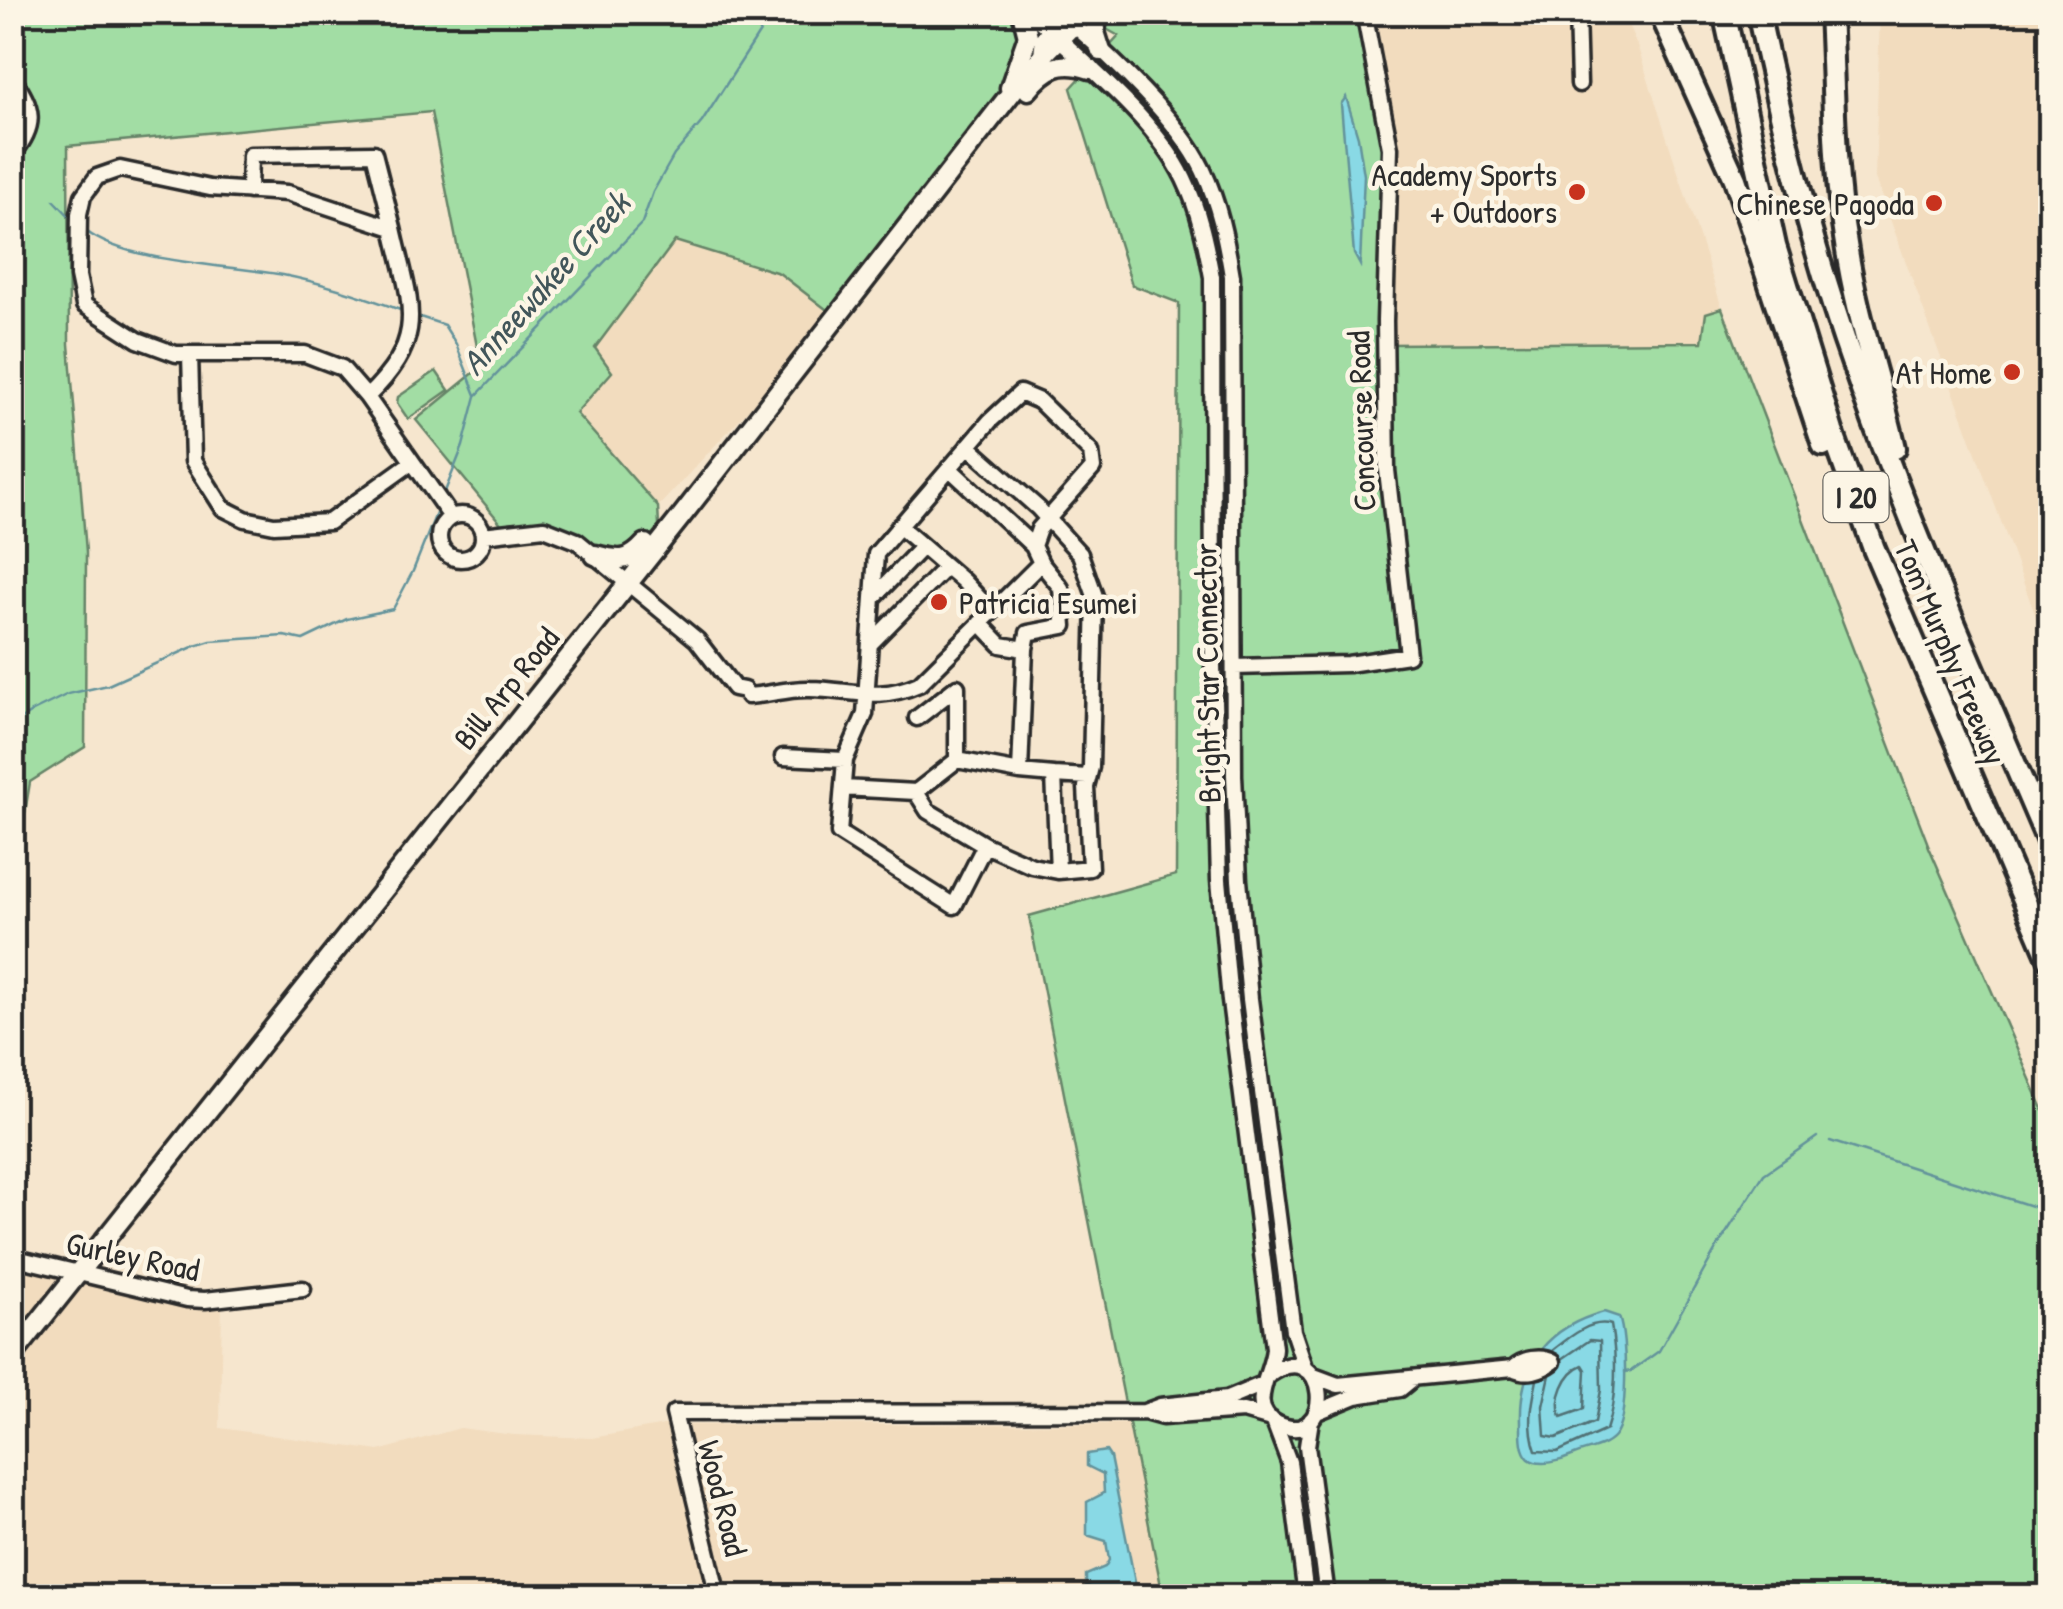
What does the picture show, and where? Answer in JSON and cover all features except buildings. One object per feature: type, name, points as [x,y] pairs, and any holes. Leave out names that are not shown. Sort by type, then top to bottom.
[{"type":"highway","points":[[1660,12],[1735,179],[1834,473],[1851,513],[1874,548]]},
{"type":"highway","name":"Tom Murphy Freeway","points":[[1724,12],[1775,246],[1832,432],[1874,548],[2050,960]]},
{"type":"highway","name":"Tom Murphy Freeway","points":[[1758,12],[1814,248],[1854,368],[1910,513],[2050,846]]},
{"type":"highway","points":[[1830,12],[1838,186],[1846,250],[1910,513]]},
{"type":"main road","points":[[1006,100],[1028,36],[1022,12]]},
{"type":"main road","points":[[1098,12],[1095,32],[1101,52]]},
{"type":"main road","name":"Bill Arp Road","points":[[12,1356],[630,582],[1043,54],[1045,39],[1056,36],[1070,15]]},
{"type":"main road","points":[[958,162],[969,163],[1039,76],[1069,63],[1090,69]]},
{"type":"main road","points":[[595,555],[620,562],[632,559],[660,526],[680,518]]},
{"type":"street","name":"Bright Star Connector","points":[[1031,12],[1140,117],[1184,177],[1206,241],[1212,277],[1212,666],[1219,880],[1230,1001],[1273,1335],[1274,1364],[1266,1379]]},
{"type":"street","name":"Concourse Road","points":[[1234,667],[1348,664],[1408,655],[1387,470],[1385,320],[1390,148],[1364,12]]},
{"type":"street","points":[[1578,12],[1579,84]]},
{"type":"street","name":"Bright Star Connector","points":[[1070,15],[1101,52],[1155,103],[1186,143],[1202,167],[1226,236],[1232,276],[1234,776],[1244,941],[1293,1331],[1310,1373]]},
{"type":"street","points":[[12,77],[30,104],[29,132],[12,155]]},
{"type":"street","points":[[250,190],[250,154],[374,154],[412,317],[408,341],[392,372],[367,397]]},
{"type":"street","points":[[393,228],[286,193],[210,188],[120,169],[97,177],[83,196],[78,276],[84,305],[138,340],[176,354],[305,354],[342,368],[367,397],[450,516]]},
{"type":"street","points":[[190,354],[193,461],[223,508],[245,519],[274,526],[328,522],[411,464]]},
{"type":"street","points":[[985,845],[954,906],[840,833],[845,760],[865,714],[868,693],[876,554],[968,446],[1020,393],[1039,401],[1091,452],[1093,468],[1039,529],[1033,546]]},
{"type":"street","points":[[916,792],[928,811],[985,845],[1032,866],[1058,872],[1090,868],[1086,786],[1095,596],[1080,554],[968,446]]},
{"type":"street","points":[[949,468],[1033,546],[1061,588],[1064,626],[1028,633],[1020,772]]},
{"type":"street","points":[[450,516],[469,516],[482,535],[477,553],[454,560],[440,546],[444,522],[450,516]]},
{"type":"street","points":[[899,526],[992,612]]},
{"type":"street","points":[[482,535],[544,528],[577,541],[697,640],[734,688],[744,690],[758,686],[894,696],[919,684],[1042,563]]},
{"type":"street","points":[[875,596],[922,547]]},
{"type":"street","points":[[872,642],[946,567]]},
{"type":"street","points":[[980,623],[1001,645],[1025,649]]},
{"type":"street","points":[[917,718],[957,686],[957,760]]},
{"type":"street","points":[[784,757],[845,760]]},
{"type":"street","points":[[843,788],[916,792],[957,760],[1020,772],[1088,777]]},
{"type":"street","points":[[1054,775],[1058,872]]},
{"type":"street","name":"Gurley Road","points":[[12,1257],[205,1300],[302,1289]]},
{"type":"street","points":[[1144,1412],[1160,1406],[1227,1399],[1288,1366],[1338,1385],[1513,1368],[1522,1373],[1559,1361]]},
{"type":"street","points":[[1310,1373],[1321,1394],[1307,1446],[1327,1596]]},
{"type":"street","points":[[1266,1379],[1262,1404],[1289,1462],[1306,1596]]},
{"type":"street","points":[[1144,1412],[1162,1417],[1243,1410],[1293,1427],[1356,1396],[1400,1389],[1411,1380]]},
{"type":"street","name":"Wood Road","points":[[718,1596],[674,1413],[1144,1412]]},
{"type":"shaded area","points":[[1364,13],[1623,13],[1637,45],[1722,308],[1706,313],[1703,342],[1385,344]]},
{"type":"shaded area","points":[[1880,13],[2050,13],[2050,655],[1875,178]]},
{"type":"shaded area","points":[[676,240],[779,273],[835,316],[658,507],[576,413],[611,372],[594,349]]},
{"type":"shaded area","points":[[13,1258],[222,1298],[220,1428],[379,1451],[460,1428],[592,1438],[664,1425],[1129,1424],[1163,1596],[13,1596]]},
{"type":"green space","points":[[1031,12],[1051,31],[835,316],[779,273],[675,241],[595,348],[612,372],[576,413],[658,507],[659,526],[632,559],[620,561],[544,528],[507,531],[416,420],[481,367],[431,112],[68,146],[69,344],[86,552],[85,747],[30,782],[13,886],[13,13]]},
{"type":"green space","points":[[1077,13],[1364,13],[1390,148],[1385,344],[1702,342],[1706,313],[1722,308],[1929,847],[2050,1125],[2050,1596],[1163,1596],[1029,916],[1176,875],[1179,303],[1132,285],[1071,88],[1119,36]]},
{"type":"green space","points":[[436,371],[449,390],[408,419],[397,403],[398,397]]},
{"type":"water","points":[[1346,97],[1364,175],[1360,265],[1354,254],[1341,104]]},
{"type":"water","points":[[1604,1312],[1619,1317],[1624,1342],[1624,1397],[1619,1428],[1610,1441],[1600,1446],[1556,1461],[1533,1461],[1524,1451],[1521,1431],[1522,1401],[1531,1366],[1552,1338],[1567,1327]]},
{"type":"water","points":[[1106,1451],[1136,1587],[1117,1590],[1086,1585],[1086,1575],[1105,1567],[1109,1560],[1106,1541],[1087,1535],[1087,1502],[1104,1493],[1103,1474],[1087,1466],[1087,1454]]},
{"type":"waterway","name":"Anneewakee Creek","points":[[444,494],[463,446],[476,396],[642,223],[653,192],[674,155],[702,122],[760,32],[764,12]]},
{"type":"waterway","points":[[54,200],[74,221]]},
{"type":"waterway","points":[[86,231],[126,250],[298,278],[403,311]]},
{"type":"waterway","points":[[420,317],[444,325],[456,344],[476,395]]},
{"type":"waterway","points":[[12,726],[68,694],[108,685],[211,641],[284,636],[303,640],[347,619],[393,609],[437,511]]},
{"type":"waterway","points":[[1625,1372],[1659,1351],[1716,1249],[1764,1174],[1817,1137]]},
{"type":"waterway","points":[[1830,1141],[2050,1212]]},
{"type":"place","name":"Academy Sports + Outdoors","points":[[1577,192]]},
{"type":"place","name":"Chinese Pagoda","points":[[1934,203]]},
{"type":"place","name":"At Home","points":[[2012,372]]},
{"type":"place","name":"Patricia Esumei","points":[[939,602]]}]
